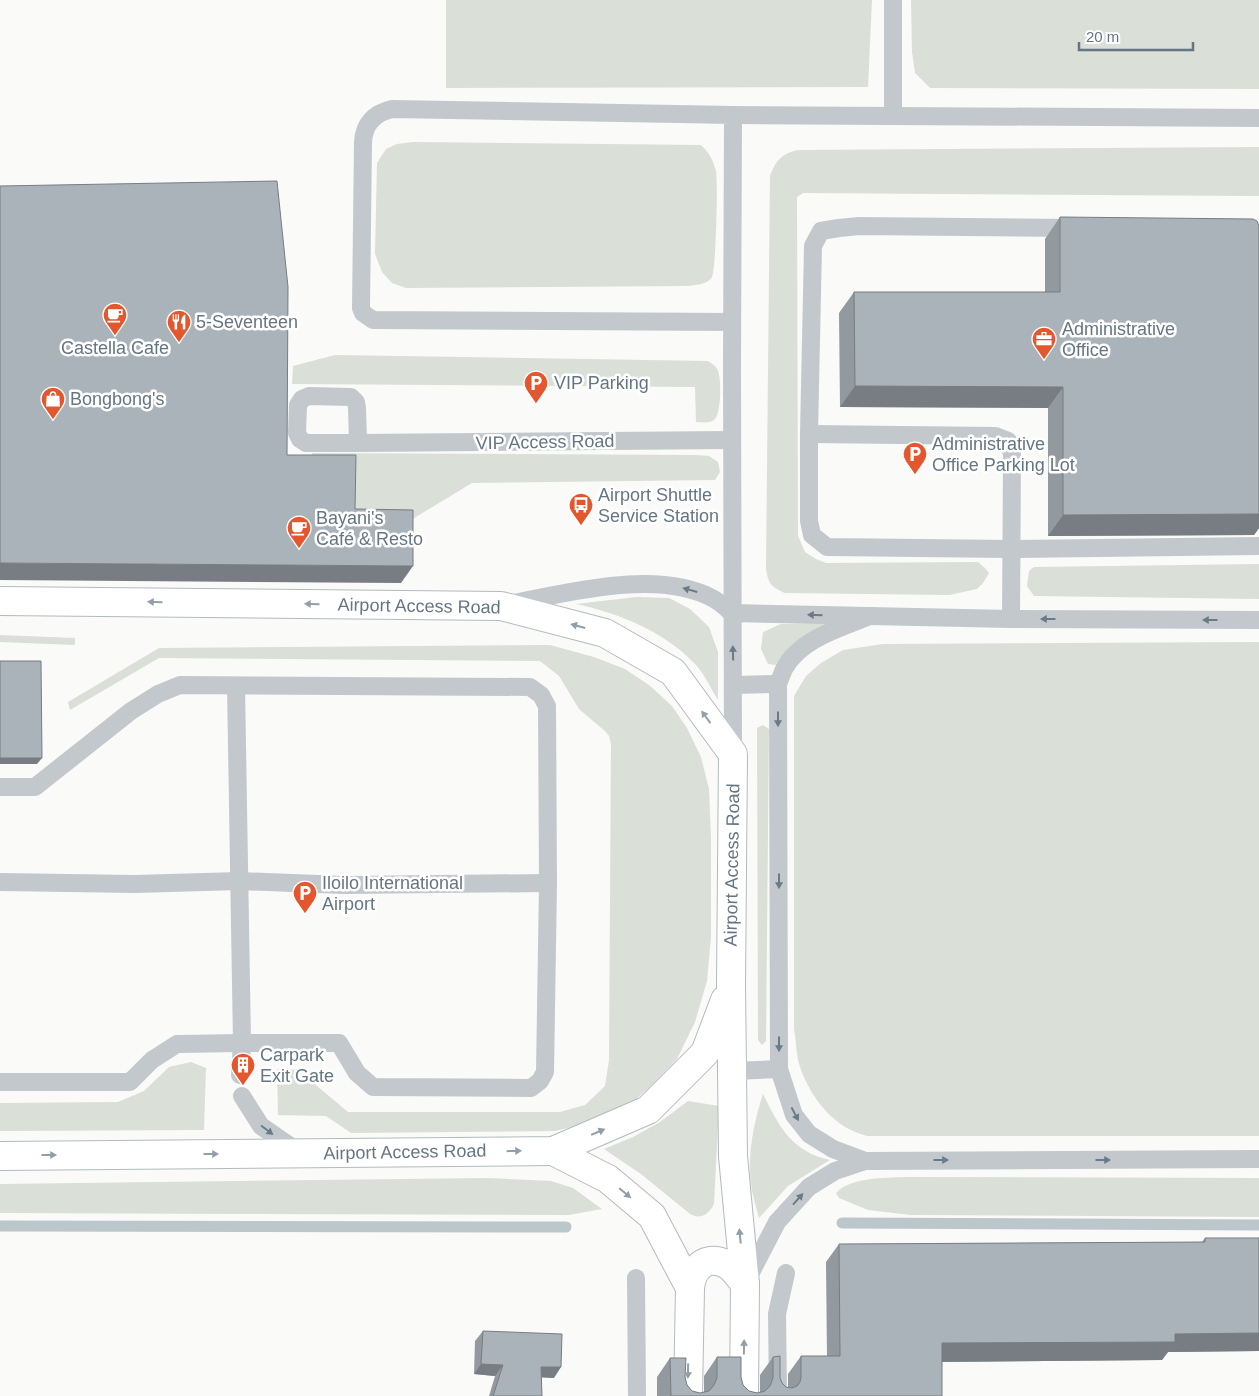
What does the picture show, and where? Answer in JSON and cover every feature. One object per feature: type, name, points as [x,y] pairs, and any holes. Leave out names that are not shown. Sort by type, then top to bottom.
[{"type":"main road","name":"Airport Access Road","points":[[0,601],[501,606],[606,634],[673,672],[733,754],[730,984],[733,1156],[745,1284],[744,1396]]},
{"type":"main road","name":"Airport Access Road","points":[[0,1156],[553,1151],[648,1110],[705,1053],[730,984]]},
{"type":"main road","points":[[553,1151],[608,1178],[652,1216],[690,1288]]},
{"type":"main road","points":[[688,1396],[690,1288],[693,1273],[702,1264],[714,1261],[731,1268],[745,1284]]},
{"type":"lane","points":[[893,0],[893,116]]},
{"type":"lane","points":[[732,322],[378,321],[368,318],[361,308],[363,142],[365,127],[377,114],[392,109],[733,115],[1259,118]]},
{"type":"lane","points":[[733,115],[733,754]]},
{"type":"lane","points":[[1094,229],[859,226],[821,231],[813,246],[809,434],[809,521],[812,535],[827,547],[1011,549],[1259,546]]},
{"type":"lane","points":[[809,434],[995,436],[1008,441],[1012,454],[1011,619]]},
{"type":"lane","name":"VIP Access Road","points":[[358,443],[732,440]]},
{"type":"lane","points":[[501,606],[587,589],[630,584],[676,586],[696,591],[715,600],[732,613],[1011,619],[1259,620]]},
{"type":"lane","points":[[865,1161],[833,1149],[809,1134],[794,1115],[779,1069],[778,684],[784,669],[806,645],[870,616]]},
{"type":"lane","points":[[733,685],[778,684]]},
{"type":"lane","points":[[0,787],[34,788],[131,711],[158,694],[180,685],[530,687],[541,695],[547,706],[548,883],[545,1072],[540,1081],[532,1088],[373,1087],[357,1073],[339,1043],[177,1044],[152,1060],[130,1082],[0,1082]]},
{"type":"lane","points":[[236,686],[242,1043],[240,1075]]},
{"type":"lane","points":[[0,882],[135,884],[239,881],[344,885],[548,883]]},
{"type":"lane","points":[[732,1071],[779,1069]]},
{"type":"lane","points":[[242,1096],[261,1126],[301,1154]]},
{"type":"lane","points":[[745,1284],[777,1222],[809,1187],[834,1171],[865,1161],[1259,1159]]},
{"type":"lane","points":[[778,1396],[777,1314],[786,1273]]},
{"type":"lane","points":[[636,1278],[637,1396]]},
{"type":"shaded area","points":[[446,0],[872,0],[868,87],[446,88]]},
{"type":"shaded area","points":[[911,0],[1259,0],[1259,89],[930,88],[915,73],[912,52]]},
{"type":"shaded area","points":[[413,142],[701,145],[707,151],[716,171],[715,259],[712,277],[704,283],[687,286],[406,288],[392,283],[382,272],[375,254],[377,163],[386,149],[397,144]]},
{"type":"shaded area","points":[[1259,147],[1259,196],[803,193],[797,197],[798,536],[805,552],[826,563],[978,562],[989,573],[977,589],[949,595],[785,593],[776,589],[771,584],[766,568],[770,176],[780,158],[788,153],[799,150]]},
{"type":"shaded area","points":[[335,355],[708,361],[716,367],[719,373],[719,410],[715,419],[711,422],[696,422],[695,387],[292,384],[293,366]]},
{"type":"shaded area","points":[[312,453],[696,455],[709,456],[718,462],[720,472],[715,480],[472,483],[401,526],[343,526],[311,472]]},
{"type":"shaded area","points":[[1259,564],[1259,599],[1034,596],[1027,586],[1029,571],[1034,567]]},
{"type":"shaded area","points":[[636,597],[669,598],[690,609],[709,627],[718,652],[718,700],[699,668],[670,642],[640,625],[609,613],[576,604]]},
{"type":"shaded area","points":[[834,623],[787,652],[775,665],[768,664],[761,649],[763,632],[781,624]]},
{"type":"shaded area","points":[[0,635],[75,638],[75,645],[0,642]]},
{"type":"shaded area","points":[[1259,642],[1259,1136],[867,1136],[851,1130],[831,1117],[817,1100],[805,1080],[798,1060],[794,1029],[794,696],[806,676],[821,663],[843,650],[883,644]]},
{"type":"shaded area","points":[[550,645],[594,657],[625,669],[649,685],[672,706],[687,728],[701,757],[709,789],[711,937],[707,981],[695,1022],[677,1059],[625,1109],[593,1122],[555,1131],[351,1133],[326,1116],[278,1115],[277,1069],[298,1070],[348,1112],[560,1112],[585,1105],[605,1086],[609,1060],[611,744],[609,736],[579,709],[559,676],[540,661],[159,658],[70,710],[68,702],[159,648]]},
{"type":"shaded area","points":[[763,725],[769,729],[766,1041],[762,1045],[758,1040],[757,728]]},
{"type":"shaded area","points":[[191,1062],[206,1068],[204,1130],[0,1131],[0,1103],[118,1102],[144,1091],[169,1067]]},
{"type":"shaded area","points":[[763,1094],[781,1127],[793,1141],[810,1153],[830,1160],[788,1186],[759,1218],[750,1178],[750,1152],[757,1113]]},
{"type":"shaded area","points":[[688,1101],[719,1106],[714,1204],[710,1211],[701,1216],[690,1214],[641,1174],[604,1149],[633,1137],[660,1122]]},
{"type":"shaded area","points":[[905,1177],[1259,1178],[1259,1217],[911,1215],[868,1210],[839,1198],[836,1193],[842,1188],[859,1181]]},
{"type":"shaded area","points":[[487,1178],[551,1181],[573,1188],[602,1209],[569,1215],[0,1213],[0,1184]]},
{"type":"building","points":[[277,181],[288,287],[287,455],[356,455],[355,509],[413,510],[413,566],[0,563],[0,186]]},
{"type":"building","name":"Administrative Office","points":[[1060,217],[1253,219],[1257,221],[1259,226],[1259,514],[1063,515],[1063,387],[855,386],[854,292],[1060,292]]},
{"type":"building","points":[[0,661],[41,661],[42,758],[0,758]]},
{"type":"building","points":[[1205,1238],[1259,1238],[1259,1333],[1175,1334],[1175,1342],[942,1343],[942,1396],[671,1396],[670,1358],[686,1358],[685,1377],[687,1385],[692,1391],[700,1393],[709,1391],[714,1385],[717,1378],[717,1357],[741,1357],[743,1385],[749,1391],[757,1393],[765,1391],[770,1386],[773,1378],[773,1357],[780,1356],[780,1378],[786,1387],[792,1388],[800,1382],[801,1356],[840,1356],[839,1244],[1205,1242]]},
{"type":"building","points":[[483,1331],[562,1334],[561,1367],[541,1367],[542,1396],[493,1396],[503,1365],[481,1364]]},
{"type":"waterway","points":[[842,1223],[1259,1225]]},
{"type":"waterway","points":[[0,1226],[566,1227]]},
{"type":"place","name":"Castella Cafe","points":[[115,336]]},
{"type":"place","name":"5-Seventeen","points":[[179,343]]},
{"type":"place","name":"Administrative Office","points":[[1044,360]]},
{"type":"place","name":"VIP Parking","points":[[536,404]]},
{"type":"place","name":"Bongbong's","points":[[53,420]]},
{"type":"place","name":"Administrative Office Parking Lot","points":[[915,475]]},
{"type":"place","name":"Airport Shuttle Service Station","points":[[581,526]]},
{"type":"place","name":"Bayani's Café & Resto","points":[[299,549]]},
{"type":"place","name":"Iloilo International Airport","points":[[305,914]]},
{"type":"place","name":"Carpark Exit Gate","points":[[243,1086]]}]
